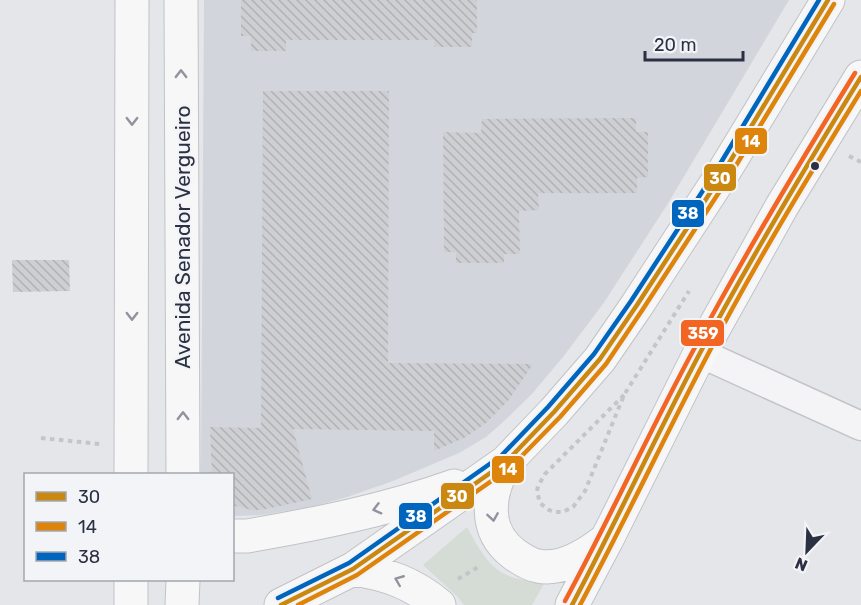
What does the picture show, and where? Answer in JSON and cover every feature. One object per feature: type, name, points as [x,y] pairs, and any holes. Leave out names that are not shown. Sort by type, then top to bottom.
[{"type":"main road","points":[[131,473],[132,0]]},
{"type":"main road","name":"Avenida Senador Vergueiro","points":[[181,0],[183,473]]},
{"type":"main road","points":[[281,605],[353,568],[499,467],[554,412],[600,359],[723,173],[828,0]]},
{"type":"main road","points":[[572,605],[700,354],[782,206],[861,77]]},
{"type":"main road","points":[[234,536],[259,534],[344,517],[434,493],[499,467]]},
{"type":"main road","points":[[499,467],[491,512],[496,532],[507,549],[516,556],[540,567],[550,566],[584,556],[607,539]]},
{"type":"main road","points":[[353,568],[394,578],[416,587],[434,601]]},
{"type":"main road","points":[[131,581],[131,605]]},
{"type":"main road","points":[[182,605],[183,581]]},
{"type":"street","points":[[700,354],[861,426]]},
{"type":"path","points":[[848,155],[861,162]]},
{"type":"path","points":[[624,395],[581,498],[568,510],[562,512],[549,510],[540,503],[538,496],[538,486],[545,474],[624,395]]},
{"type":"path","points":[[41,438],[108,445],[110,428],[131,430]]},
{"type":"path","points":[[434,601],[507,549]]},
{"type":"shaded area","points":[[204,0],[789,0],[667,205],[603,304],[531,395],[486,437],[459,453],[393,481],[347,497],[312,507],[261,515],[234,516],[234,473],[201,472]]},
{"type":"shaded area","points":[[467,527],[495,568],[518,579],[546,580],[532,605],[464,605],[423,565]]},
{"type":"building","points":[[241,0],[477,0],[477,33],[472,33],[472,47],[434,47],[434,40],[286,40],[286,51],[251,51],[251,36],[241,36]]},
{"type":"building","points":[[263,91],[389,91],[388,363],[533,364],[508,401],[486,423],[466,437],[434,451],[434,431],[293,429],[312,499],[252,510],[234,506],[234,473],[212,473],[210,427],[261,428]]},
{"type":"building","points":[[636,118],[636,132],[648,132],[648,177],[637,178],[637,193],[538,193],[539,210],[519,211],[520,254],[504,254],[504,263],[456,263],[456,252],[444,252],[443,132],[481,133],[482,119]]},
{"type":"building","points":[[12,260],[69,260],[70,291],[13,292]]},
{"type":"transit line","name":"38","points":[[278,598],[349,563],[501,456],[548,407],[594,354],[631,301],[717,169],[819,0]]},
{"type":"transit line","name":"30","points":[[281,605],[353,569],[506,462],[554,412],[600,359],[637,305],[723,173],[828,0]]},
{"type":"transit line","name":"14","points":[[298,605],[357,575],[510,468],[560,417],[606,364],[643,309],[729,177],[834,4]]},
{"type":"transit line","name":"359","points":[[565,601],[713,314],[772,210],[855,73]]},
{"type":"transit line","name":"30","points":[[572,605],[719,318],[778,214],[861,77]]},
{"type":"transit line","name":"14","points":[[580,605],[742,290],[861,91]]}]
